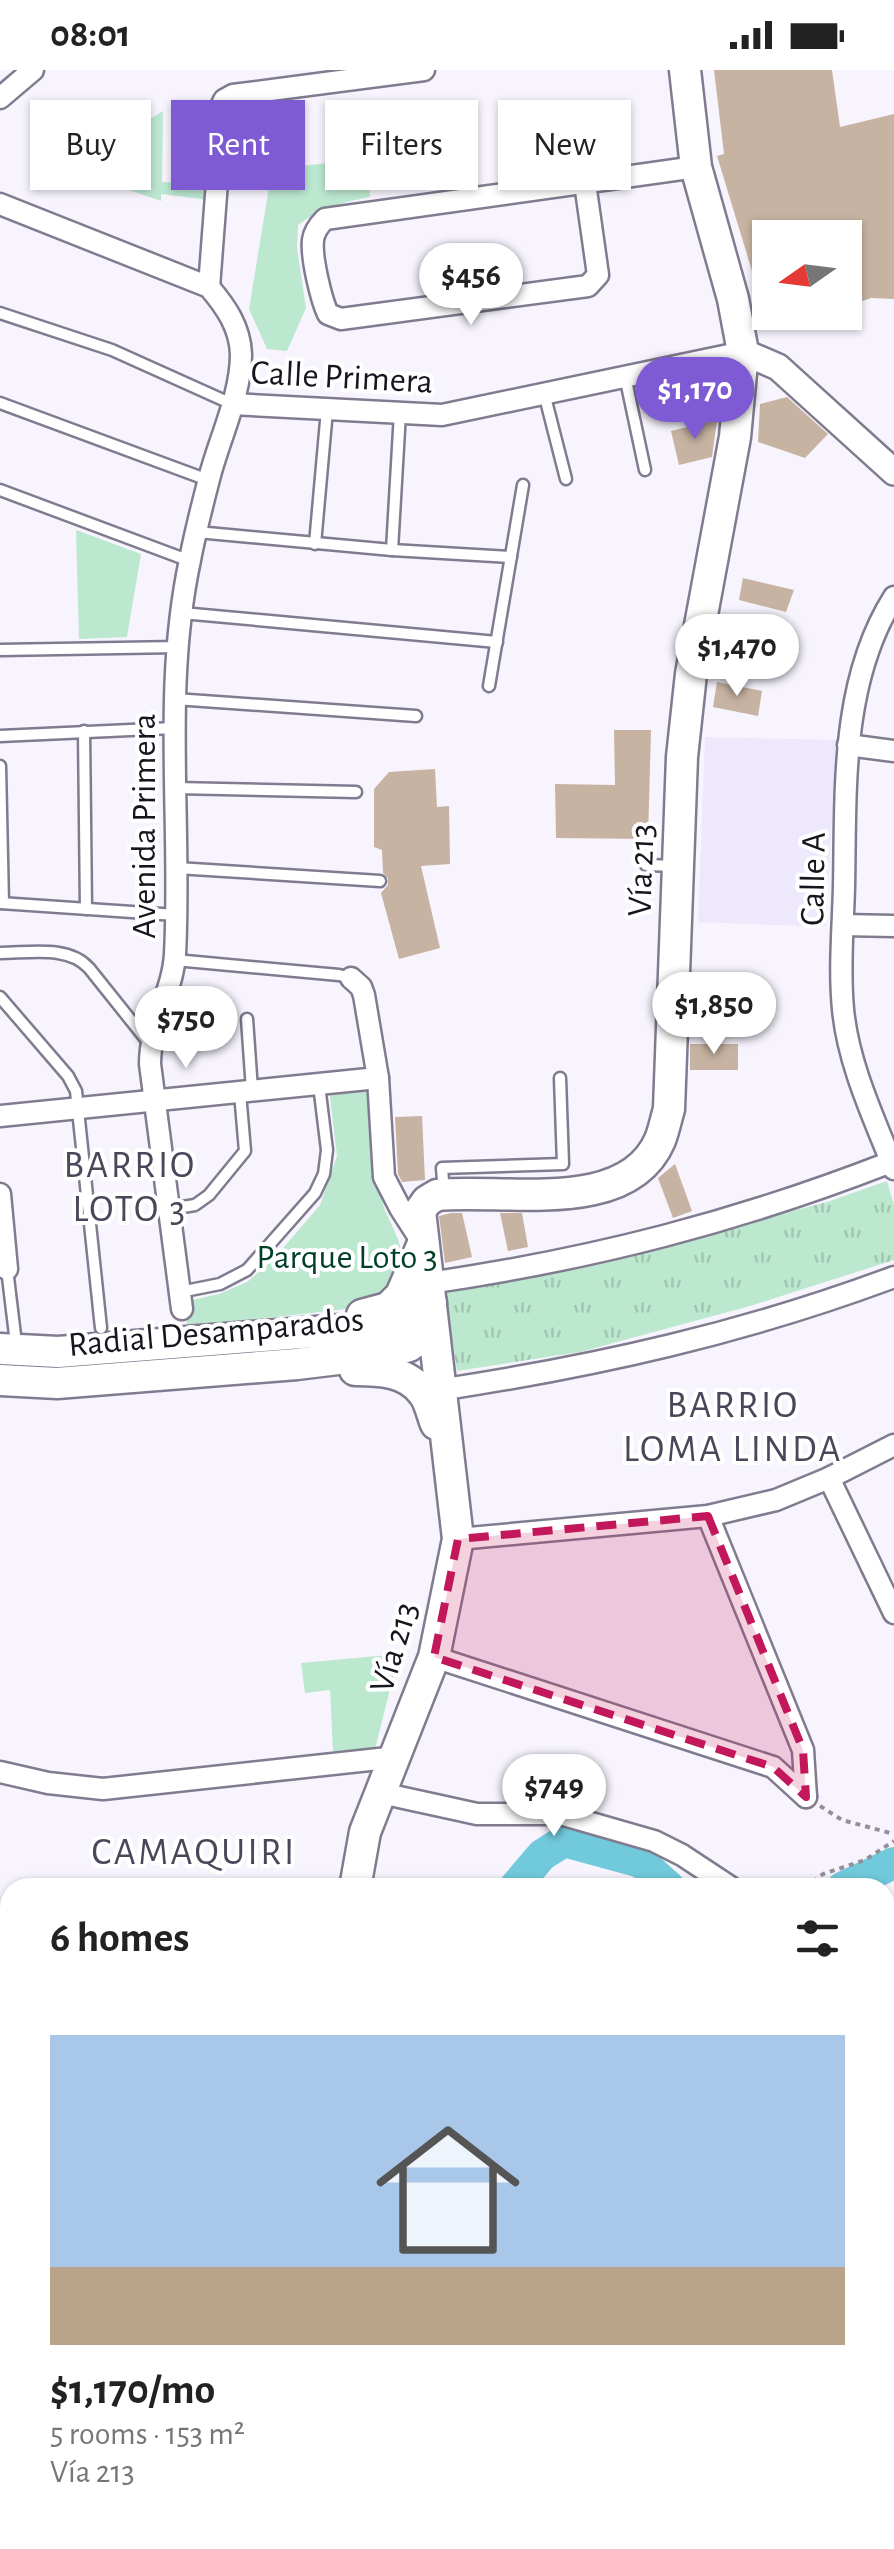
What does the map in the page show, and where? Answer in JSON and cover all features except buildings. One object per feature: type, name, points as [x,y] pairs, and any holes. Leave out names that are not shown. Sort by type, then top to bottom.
[{"type":"main road","name":"Vía 213","points":[[357,1878],[365,1832],[434,1656],[458,1539],[420,1211],[427,1201],[441,1195],[592,1192],[630,1176],[650,1157],[660,1140],[668,1110],[682,756],[691,674],[736,437],[743,352],[696,167],[685,70]]},
{"type":"main road","points":[[422,1243],[408,1282],[388,1308],[299,1349],[328,1370],[404,1370],[423,1377],[439,1390]]},
{"type":"main road","name":"Radial Desamparados","points":[[8,1342],[58,1352],[299,1349],[386,1353],[409,1346],[431,1305]]},
{"type":"main road","name":"Radial Desamparados","points":[[0,1380],[57,1383],[299,1349]]},
{"type":"main road","points":[[384,1370],[411,1382],[425,1395],[450,1462]]},
{"type":"street","points":[[0,98],[33,70]]},
{"type":"street","points":[[0,204],[209,287],[220,109],[224,100],[233,95],[424,70]]},
{"type":"street","points":[[631,176],[696,167]]},
{"type":"street","points":[[585,183],[598,274],[588,286],[341,319],[328,314],[312,242],[316,228],[325,219],[585,183]]},
{"type":"street","name":"Avenida Primera","points":[[181,1301],[150,1043],[175,960],[178,868],[174,728],[182,613],[208,480],[240,364],[239,337],[228,312],[209,287]]},
{"type":"street","points":[[743,352],[778,368],[894,472]]},
{"type":"street","name":"Calle Primera","points":[[232,404],[442,415],[743,352]]},
{"type":"street","name":"Calle A","points":[[893,1165],[852,1060],[843,1010],[843,925],[848,745],[880,619],[894,598]]},
{"type":"street","points":[[848,745],[894,751]]},
{"type":"street","points":[[843,925],[894,926]]},
{"type":"street","points":[[350,978],[364,995],[378,1078],[384,1177],[422,1243]]},
{"type":"street","points":[[0,1116],[378,1078]]},
{"type":"street","points":[[431,1305],[564,1261],[763,1209],[893,1165]]},
{"type":"street","points":[[384,1177],[403,1192],[441,1195]]},
{"type":"street","points":[[0,1194],[7,1269]]},
{"type":"street","points":[[439,1390],[607,1362],[689,1342],[894,1277]]},
{"type":"street","points":[[458,1539],[708,1516],[776,1500],[894,1445]]},
{"type":"street","points":[[829,1478],[894,1614]]},
{"type":"street","points":[[708,1516],[804,1750],[806,1797]]},
{"type":"street","points":[[434,1656],[773,1767],[806,1797]]},
{"type":"street","points":[[0,1772],[48,1784],[103,1789],[396,1757]]},
{"type":"street","points":[[382,1793],[477,1814],[560,1814],[654,1841],[717,1878]]},
{"type":"lane","points":[[0,313],[112,350],[232,404]]},
{"type":"lane","points":[[626,376],[645,470]]},
{"type":"lane","points":[[544,393],[566,479]]},
{"type":"lane","points":[[0,403],[208,480]]},
{"type":"lane","points":[[315,544],[328,410]]},
{"type":"lane","points":[[392,550],[400,413]]},
{"type":"lane","points":[[489,686],[523,485]]},
{"type":"lane","points":[[0,490],[190,561]]},
{"type":"lane","points":[[197,532],[511,557]]},
{"type":"lane","points":[[182,613],[496,642]]},
{"type":"lane","points":[[0,650],[178,647]]},
{"type":"lane","points":[[175,699],[416,716]]},
{"type":"lane","points":[[0,736],[174,728]]},
{"type":"lane","points":[[84,731],[86,909]]},
{"type":"lane","points":[[0,766],[1,903],[176,915]]},
{"type":"lane","points":[[176,788],[356,792]]},
{"type":"lane","points":[[646,865],[677,866]]},
{"type":"lane","points":[[178,868],[380,881]]},
{"type":"lane","points":[[0,953],[65,954],[78,958],[150,1043]]},
{"type":"lane","points":[[175,960],[350,978]]},
{"type":"lane","points":[[0,998],[68,1076],[76,1091],[101,1328]]},
{"type":"lane","points":[[169,1209],[195,1205],[209,1195],[244,1151],[247,1018]]},
{"type":"lane","points":[[441,1195],[442,1168],[563,1164],[560,1078]]},
{"type":"lane","points":[[181,1301],[248,1270],[315,1193],[324,1174],[327,1150],[318,1084]]},
{"type":"lane","points":[[7,1269],[12,1309],[8,1342]]},
{"type":"lane","points":[[0,1298],[12,1309]]},
{"type":"path","points":[[806,1797],[842,1820],[894,1838]]},
{"type":"path","points":[[818,1878],[865,1860],[894,1838]]},
{"type":"highlighted area","points":[[708,1516],[803,1750],[806,1797],[773,1767],[434,1657],[458,1539]]},
{"type":"shaded area","points":[[705,737],[836,740],[826,927],[698,922]]},
{"type":"green space","points":[[163,111],[162,182],[171,183],[171,190],[210,190],[209,200],[161,194],[161,201],[129,190],[151,190],[151,118]]},
{"type":"green space","points":[[325,163],[325,190],[369,190],[370,197],[332,206],[298,225],[297,248],[306,308],[287,351],[267,349],[249,309],[269,190],[305,190],[305,166]]},
{"type":"green space","points":[[76,530],[141,554],[127,637],[79,639]]},
{"type":"green space","name":"Parque Loto 3","points":[[366,1086],[372,1092],[379,1186],[406,1269],[373,1306],[187,1327],[188,1301],[247,1282],[272,1261],[320,1205],[337,1156],[329,1089]]},
{"type":"green space","points":[[887,1181],[894,1205],[894,1260],[750,1306],[580,1352],[457,1371],[444,1291],[576,1267],[827,1202]]},
{"type":"green space","points":[[399,1654],[375,1749],[333,1751],[330,1690],[305,1693],[301,1663]]},
{"type":"waterway","points":[[522,1878],[542,1855],[564,1841],[641,1862],[659,1878]]},
{"type":"waterway","points":[[863,1878],[894,1863]]},
{"type":"district","name":"BARRIO LOTO 3","points":[[130,1186]]},
{"type":"district","name":"BARRIO LOMA LINDA","points":[[733,1426]]},
{"type":"district","name":"CAMAQUIRI","points":[[194,1851]]}]
